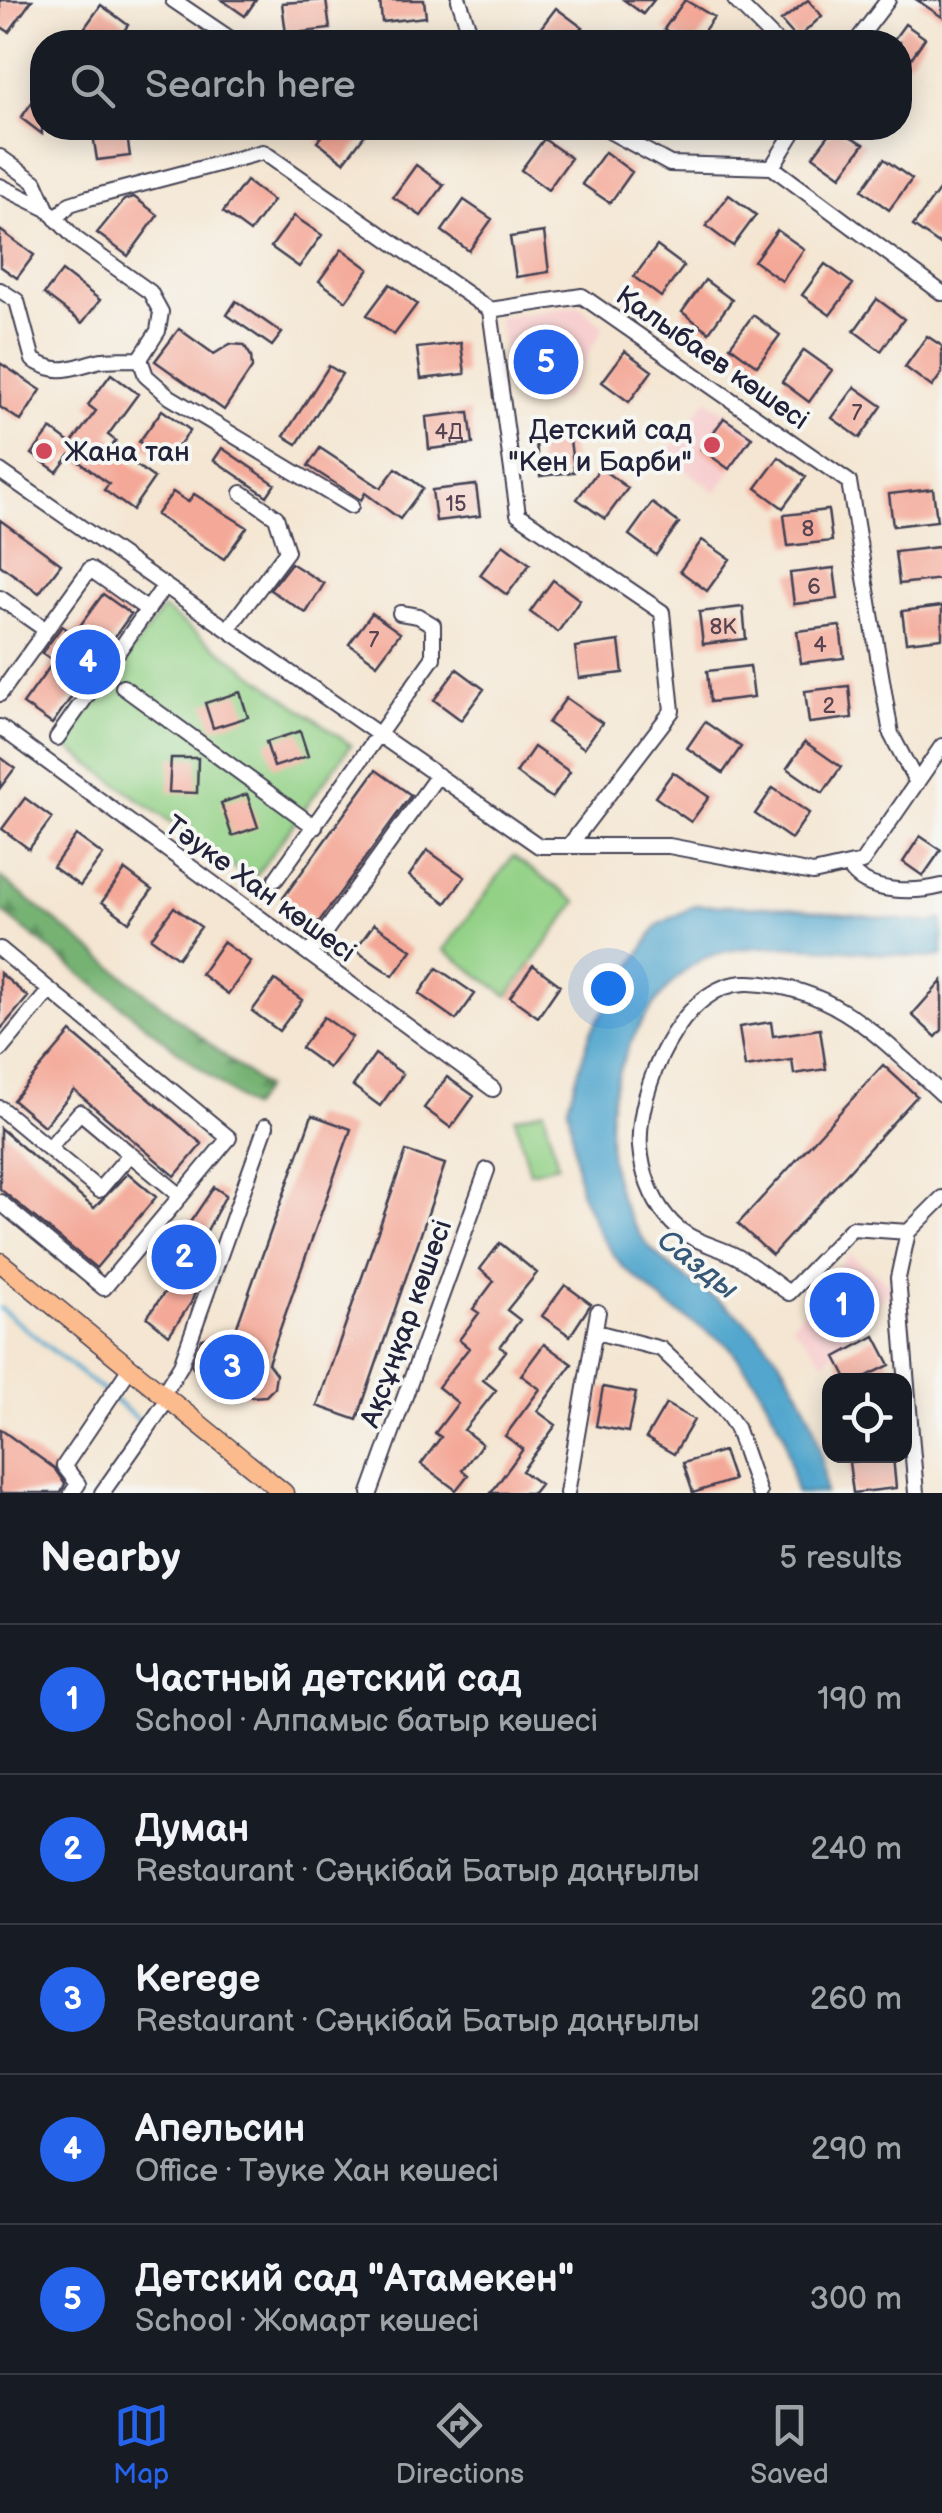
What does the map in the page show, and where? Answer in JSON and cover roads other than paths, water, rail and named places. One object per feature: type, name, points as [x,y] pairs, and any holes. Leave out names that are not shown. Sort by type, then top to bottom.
[{"type":"main road","points":[[0,1262],[284,1493]]},
{"type":"street","points":[[173,0],[218,30]]},
{"type":"street","points":[[459,0],[469,30]]},
{"type":"street","points":[[735,0],[765,30]]},
{"type":"street","points":[[865,30],[888,0]]},
{"type":"street","points":[[626,140],[670,164],[772,167],[942,293]]},
{"type":"street","points":[[772,167],[789,140]]},
{"type":"street","points":[[52,214],[89,198],[173,180],[263,152],[490,310],[518,514],[662,612],[672,711],[569,846]]},
{"type":"street","points":[[0,157],[35,182],[52,214],[76,240],[150,292],[161,312],[158,332],[140,360]]},
{"type":"street","points":[[0,186],[52,214]]},
{"type":"street","points":[[0,290],[17,301],[33,360],[53,372],[76,370],[98,361],[140,360]]},
{"type":"street","name":"Қалыбаев көшесі","points":[[490,310],[582,296],[849,482],[890,734],[916,783]]},
{"type":"street","points":[[140,360],[146,376],[170,396],[351,506]]},
{"type":"street","points":[[0,470],[539,846],[669,846],[814,872],[856,865]]},
{"type":"street","points":[[228,629],[287,551],[276,517],[242,493]]},
{"type":"street","points":[[0,694],[90,569],[148,610]]},
{"type":"street","points":[[57,738],[165,586]]},
{"type":"street","points":[[0,598],[46,630]]},
{"type":"street","points":[[276,880],[433,658],[433,625],[418,616],[400,614]]},
{"type":"street","points":[[123,687],[315,827]]},
{"type":"street","name":"Тәуке Хан көшесі","points":[[0,727],[492,1089]]},
{"type":"street","points":[[942,746],[856,865],[857,880],[870,886],[942,886]]},
{"type":"street","points":[[309,954],[438,775]]},
{"type":"street","points":[[0,948],[229,1138],[104,1288],[0,1202]]},
{"type":"street","points":[[908,1232],[852,1228],[789,1293],[735,1254],[694,1241],[667,1218],[646,1181],[640,1144],[645,1104],[658,1061],[680,1021],[710,994],[744,982],[784,987],[853,1014],[942,1094]]},
{"type":"street","points":[[0,1050],[50,990]]},
{"type":"street","points":[[0,1108],[99,1190],[130,1154]]},
{"type":"street","points":[[49,1148],[80,1112],[180,1196]]},
{"type":"street","points":[[102,1493],[165,1396],[180,1364],[266,1126]]},
{"type":"street","name":"Ақсұңқар көшесі","points":[[370,1493],[487,1170]]},
{"type":"street","points":[[916,1493],[898,1278],[908,1232],[942,1198]]},
{"type":"street","points":[[566,1493],[598,1312]]},
{"type":"street","points":[[596,1332],[661,1349],[723,1408],[736,1426],[759,1493]]},
{"type":"street","points":[[72,1493],[78,1484],[64,1466],[130,1368]]},
{"type":"water","points":[[696,905],[779,907],[931,923],[942,919],[942,956],[782,947],[725,952],[703,959],[672,983],[646,1016],[622,1063],[614,1089],[609,1144],[620,1197],[632,1222],[656,1254],[747,1323],[783,1364],[809,1412],[823,1465],[825,1493],[796,1493],[784,1434],[758,1385],[729,1346],[671,1308],[622,1266],[601,1237],[580,1191],[568,1105],[591,1031],[658,925]]},
{"type":"waterway","points":[[0,1308],[140,1421]]},
{"type":"place","name":"Детский сад \"Атамекен\"","points":[[546,362]]},
{"type":"place","name":"Детский сад \"Кен и Барби\"","points":[[712,445]]},
{"type":"place","name":"Жана тан","points":[[44,451]]},
{"type":"place","name":"Апельсин","points":[[88,662]]},
{"type":"place","name":"Думан","points":[[184,1257]]},
{"type":"place","name":"Частный детский сад","points":[[842,1305]]},
{"type":"place","name":"Kerege","points":[[232,1367]]},
{"type":"water label","name":"Сазды","points":[[698,1264]]}]
